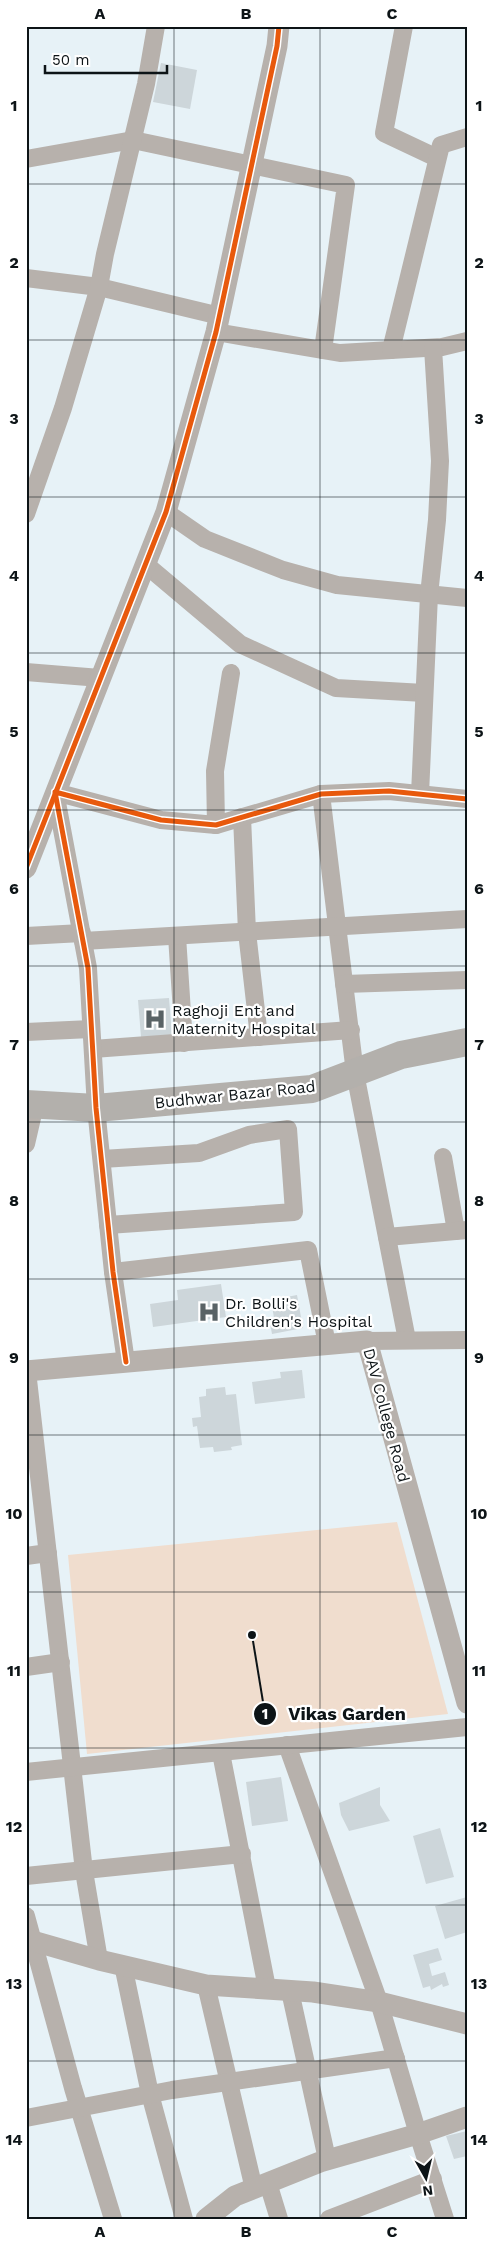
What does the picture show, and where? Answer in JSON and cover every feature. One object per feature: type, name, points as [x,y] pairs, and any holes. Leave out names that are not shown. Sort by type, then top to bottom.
[{"type":"highway","name":"Budhwar Bazar Road","points":[[30,1104],[96,1108],[312,1089],[401,1055],[467,1042]]},
{"type":"street","points":[[26,514],[33,472],[63,408],[99,287],[146,84],[156,26]]},
{"type":"street","points":[[26,868],[166,512],[218,324],[277,46],[279,26]]},
{"type":"street","points":[[404,26],[384,133],[437,158]]},
{"type":"street","points":[[391,350],[440,144],[467,137]]},
{"type":"street","points":[[26,159],[133,140],[346,185],[323,350]]},
{"type":"street","points":[[26,278],[99,287],[218,324],[340,353],[433,348],[467,341]]},
{"type":"street","points":[[420,794],[429,595],[438,520],[440,461],[433,348]]},
{"type":"street","points":[[166,512],[204,539],[283,570],[337,585],[467,598]]},
{"type":"street","points":[[145,564],[240,644],[336,688],[424,693]]},
{"type":"street","points":[[26,672],[100,678]]},
{"type":"street","points":[[216,825],[215,772],[231,673]]},
{"type":"street","points":[[55,792],[161,820],[216,825],[321,794],[389,791],[466,801]]},
{"type":"street","points":[[55,792],[88,968],[96,1108],[113,1272],[126,1362]]},
{"type":"street","points":[[321,794],[355,1073],[407,1340]]},
{"type":"street","points":[[242,817],[247,932],[258,1037]]},
{"type":"street","points":[[26,936],[177,936],[467,919]]},
{"type":"street","points":[[177,936],[184,1043]]},
{"type":"street","points":[[344,984],[467,980]]},
{"type":"street","points":[[26,1032],[91,1029]]},
{"type":"street","points":[[93,1049],[351,1030]]},
{"type":"street","points":[[26,1144],[30,1104]]},
{"type":"street","points":[[102,1159],[199,1152],[249,1134],[288,1129],[294,1212],[108,1226]]},
{"type":"street","points":[[387,1237],[461,1230],[443,1157]]},
{"type":"street","points":[[113,1272],[308,1250],[327,1344]]},
{"type":"street","points":[[367,1340],[467,1340]]},
{"type":"street","name":"DAV College Road","points":[[26,1371],[367,1340],[460,1656],[467,1703]]},
{"type":"street","points":[[26,1371],[84,1871],[99,1960]]},
{"type":"street","points":[[26,1556],[48,1553]]},
{"type":"street","points":[[26,1667],[61,1662]]},
{"type":"street","points":[[26,1772],[467,1727]]},
{"type":"street","points":[[287,1746],[379,2002],[445,2219]]},
{"type":"street","points":[[221,1752],[267,1988]]},
{"type":"street","points":[[26,1876],[242,1854]]},
{"type":"street","points":[[26,1916],[29,1940],[113,2219]]},
{"type":"street","points":[[29,1940],[99,1960],[206,1985],[290,1990],[379,2002],[467,2024]]},
{"type":"street","points":[[123,1965],[150,2094],[184,2219]]},
{"type":"street","points":[[206,1985],[228,2082],[261,2186],[279,2219]]},
{"type":"street","points":[[290,1990],[327,2160]]},
{"type":"street","points":[[26,2118],[150,2094],[396,2058]]},
{"type":"street","points":[[206,2219],[235,2196],[327,2160],[418,2134],[467,2116]]},
{"type":"street","points":[[329,2219],[433,2179]]},
{"type":"shaded area","points":[[397,1522],[448,1714],[87,1754],[68,1555]]},
{"type":"building","points":[[161,63],[197,70],[190,109],[153,102]]},
{"type":"building","points":[[169,998],[172,1035],[141,1037],[138,1000]]},
{"type":"building","points":[[221,1284],[226,1317],[153,1327],[150,1304],[178,1300],[177,1290]]},
{"type":"building","points":[[297,1295],[303,1328],[272,1334],[269,1318],[274,1318],[271,1300]]},
{"type":"building","points":[[302,1370],[305,1398],[255,1404],[252,1382],[281,1378],[280,1372]]},
{"type":"building","points":[[225,1387],[226,1395],[236,1394],[242,1445],[231,1447],[232,1450],[214,1452],[213,1447],[200,1448],[197,1426],[193,1427],[192,1418],[201,1417],[199,1397],[206,1396],[206,1389]]},
{"type":"building","points":[[281,1777],[288,1821],[252,1826],[246,1782]]},
{"type":"building","points":[[380,1787],[380,1805],[390,1821],[349,1831],[341,1815],[339,1803]]},
{"type":"building","points":[[440,1828],[454,1877],[426,1884],[413,1836]]},
{"type":"building","points":[[467,1897],[467,1932],[445,1939],[435,1906]]},
{"type":"building","points":[[438,1948],[442,1960],[429,1964],[432,1976],[445,1972],[449,1985],[443,1987],[442,1984],[431,1990],[430,1986],[423,1988],[413,1955]]},
{"type":"building","points":[[467,2131],[467,2156],[454,2159],[446,2136]]},
{"type":"cycle path","points":[[26,868],[166,512],[216,332],[277,46],[279,26]]},
{"type":"cycle path","points":[[126,1362],[113,1272],[96,1108],[88,968],[55,792],[161,820],[216,825],[321,794],[389,791],[467,799]]},
{"type":"place","name":"Raghoji Ent and Maternity Hospital","points":[[155,1019]]},
{"type":"place","name":"Dr. Bolli's Children's Hospital","points":[[209,1312]]},
{"type":"place","name":"Vikas Garden","points":[[252,1635]]}]
